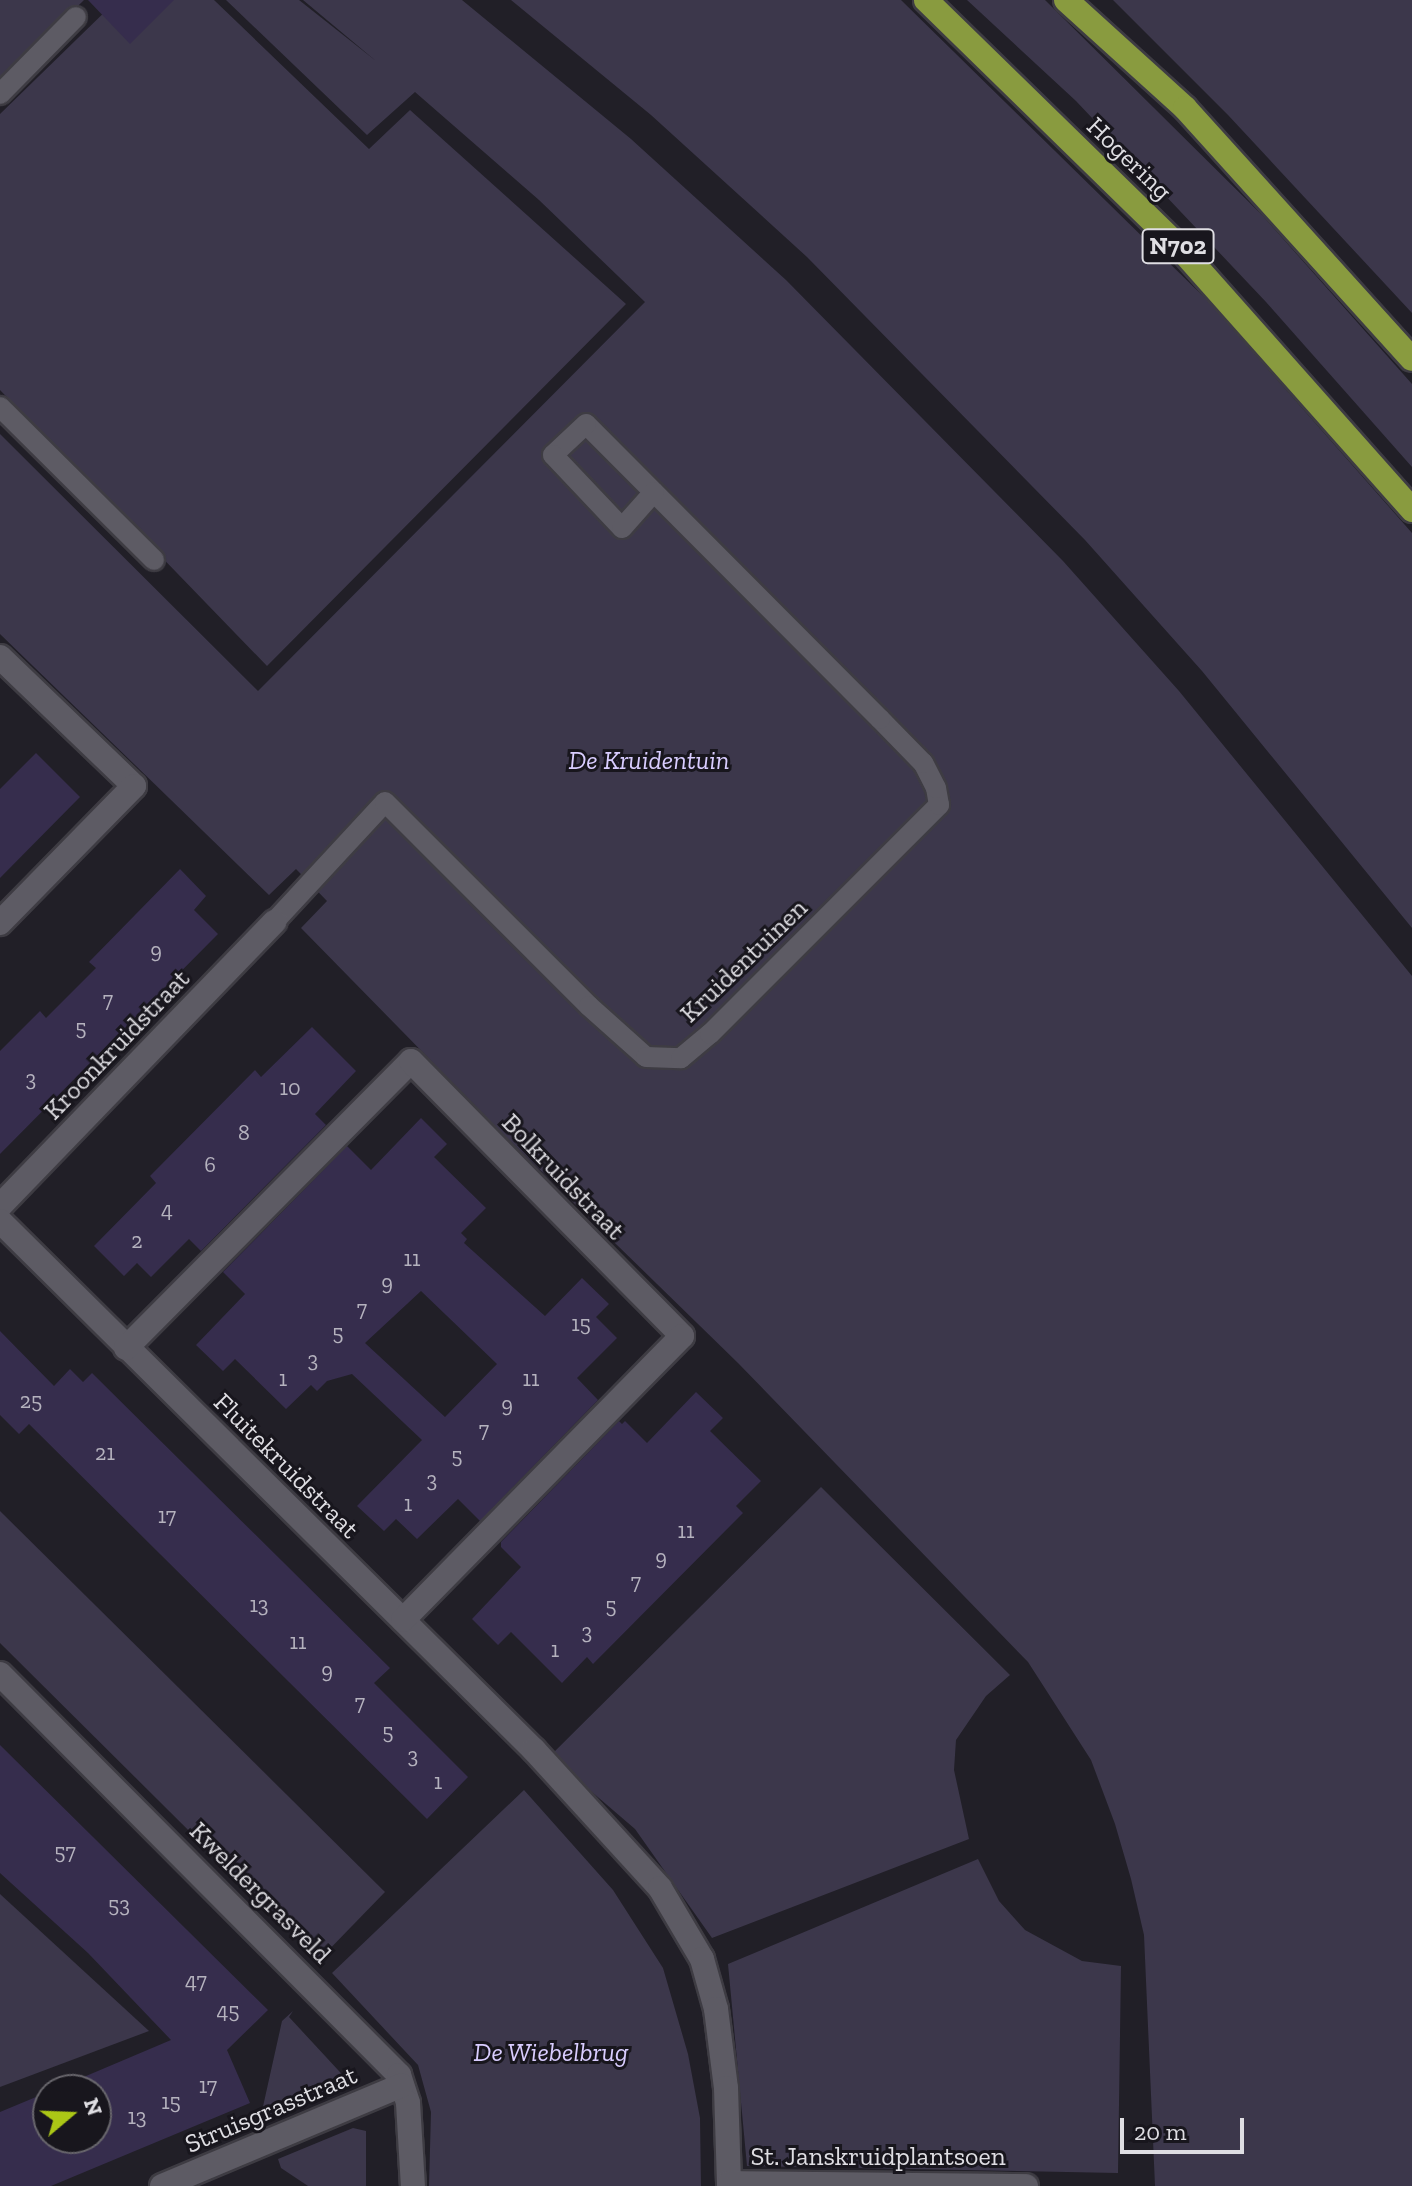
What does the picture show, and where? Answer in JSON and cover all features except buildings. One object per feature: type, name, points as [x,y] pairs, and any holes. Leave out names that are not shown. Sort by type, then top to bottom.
[{"type":"highway","name":"Hogering","points":[[926,0],[1178,246],[1412,510]]},
{"type":"highway","points":[[1066,0],[1185,108],[1412,359]]},
{"type":"street","points":[[0,657],[134,786],[0,923]]},
{"type":"street","name":"Kroonkruidstraat","points":[[0,1206],[274,922]]},
{"type":"street","name":"Bolkruidstraat","points":[[126,1348],[411,1061],[682,1336],[403,1620]]},
{"type":"street","name":"Fluitekruidstraat","points":[[0,1221],[534,1750],[660,1888],[702,1959],[722,2049],[729,2185]]},
{"type":"street","name":"Kweldergrasveld","points":[[0,1674],[377,2049],[399,2075],[408,2103],[413,2186]]},
{"type":"street","name":"Struisgrasstraat","points":[[162,2186],[402,2085]]},
{"type":"street","name":"St. Janskruidplantsoen","points":[[729,2185],[1026,2186]]},
{"type":"lane","points":[[0,94],[76,17]]},
{"type":"lane","points":[[0,407],[154,560]]},
{"type":"lane","name":"Kruidentuinen","points":[[274,922],[385,802],[589,1006],[646,1057],[681,1058],[710,1034],[939,805],[936,788],[923,763],[654,492],[586,424],[553,455],[622,528],[654,492]]},
{"type":"green space","points":[[0,0],[84,0],[0,83]]},
{"type":"green space","points":[[117,0],[214,0],[369,149],[410,110],[626,304],[267,666],[0,390],[0,114]]},
{"type":"green space","name":"De Kruidentuin","points":[[226,0],[299,0],[376,61],[303,0],[462,0],[631,139],[786,280],[1063,561],[1179,691],[1412,976],[1412,2186],[1155,2186],[1144,1935],[1131,1879],[1091,1760],[1028,1662],[738,1363],[495,1126],[301,928],[327,901],[296,869],[269,895],[0,634],[0,434],[258,691],[645,302],[539,200],[415,92],[367,135]]},
{"type":"green space","points":[[511,0],[901,0],[1209,302],[1412,533],[1412,928],[1202,671],[1085,540],[807,257],[651,115]]},
{"type":"green space","points":[[967,0],[1045,0],[1262,215],[1412,384],[1412,467],[1266,302],[1076,101]]},
{"type":"green space","points":[[1113,0],[1412,0],[1412,313],[1228,115]]},
{"type":"green space","points":[[821,1487],[1010,1675],[986,1696],[956,1740],[954,1770],[969,1839],[712,1938],[635,1829],[550,1756]]},
{"type":"green space","points":[[0,1511],[385,1892],[319,1960],[0,1643]]},
{"type":"green space","name":"De Wiebelbrug","points":[[524,1790],[613,1890],[663,1968],[688,2054],[700,2118],[701,2186],[429,2186],[431,2112],[418,2065],[332,1973]]},
{"type":"green space","points":[[978,1859],[999,1901],[1025,1930],[1082,1961],[1121,1966],[1118,2173],[747,2166],[728,1964]]},
{"type":"green space","points":[[0,1894],[149,2031],[0,2087]]},
{"type":"green space","points":[[293,2011],[289,2017],[351,2084],[260,2120],[282,2021]]},
{"type":"green space","points":[[353,2128],[366,2131],[366,2186],[308,2186],[281,2168],[278,2159]]}]
